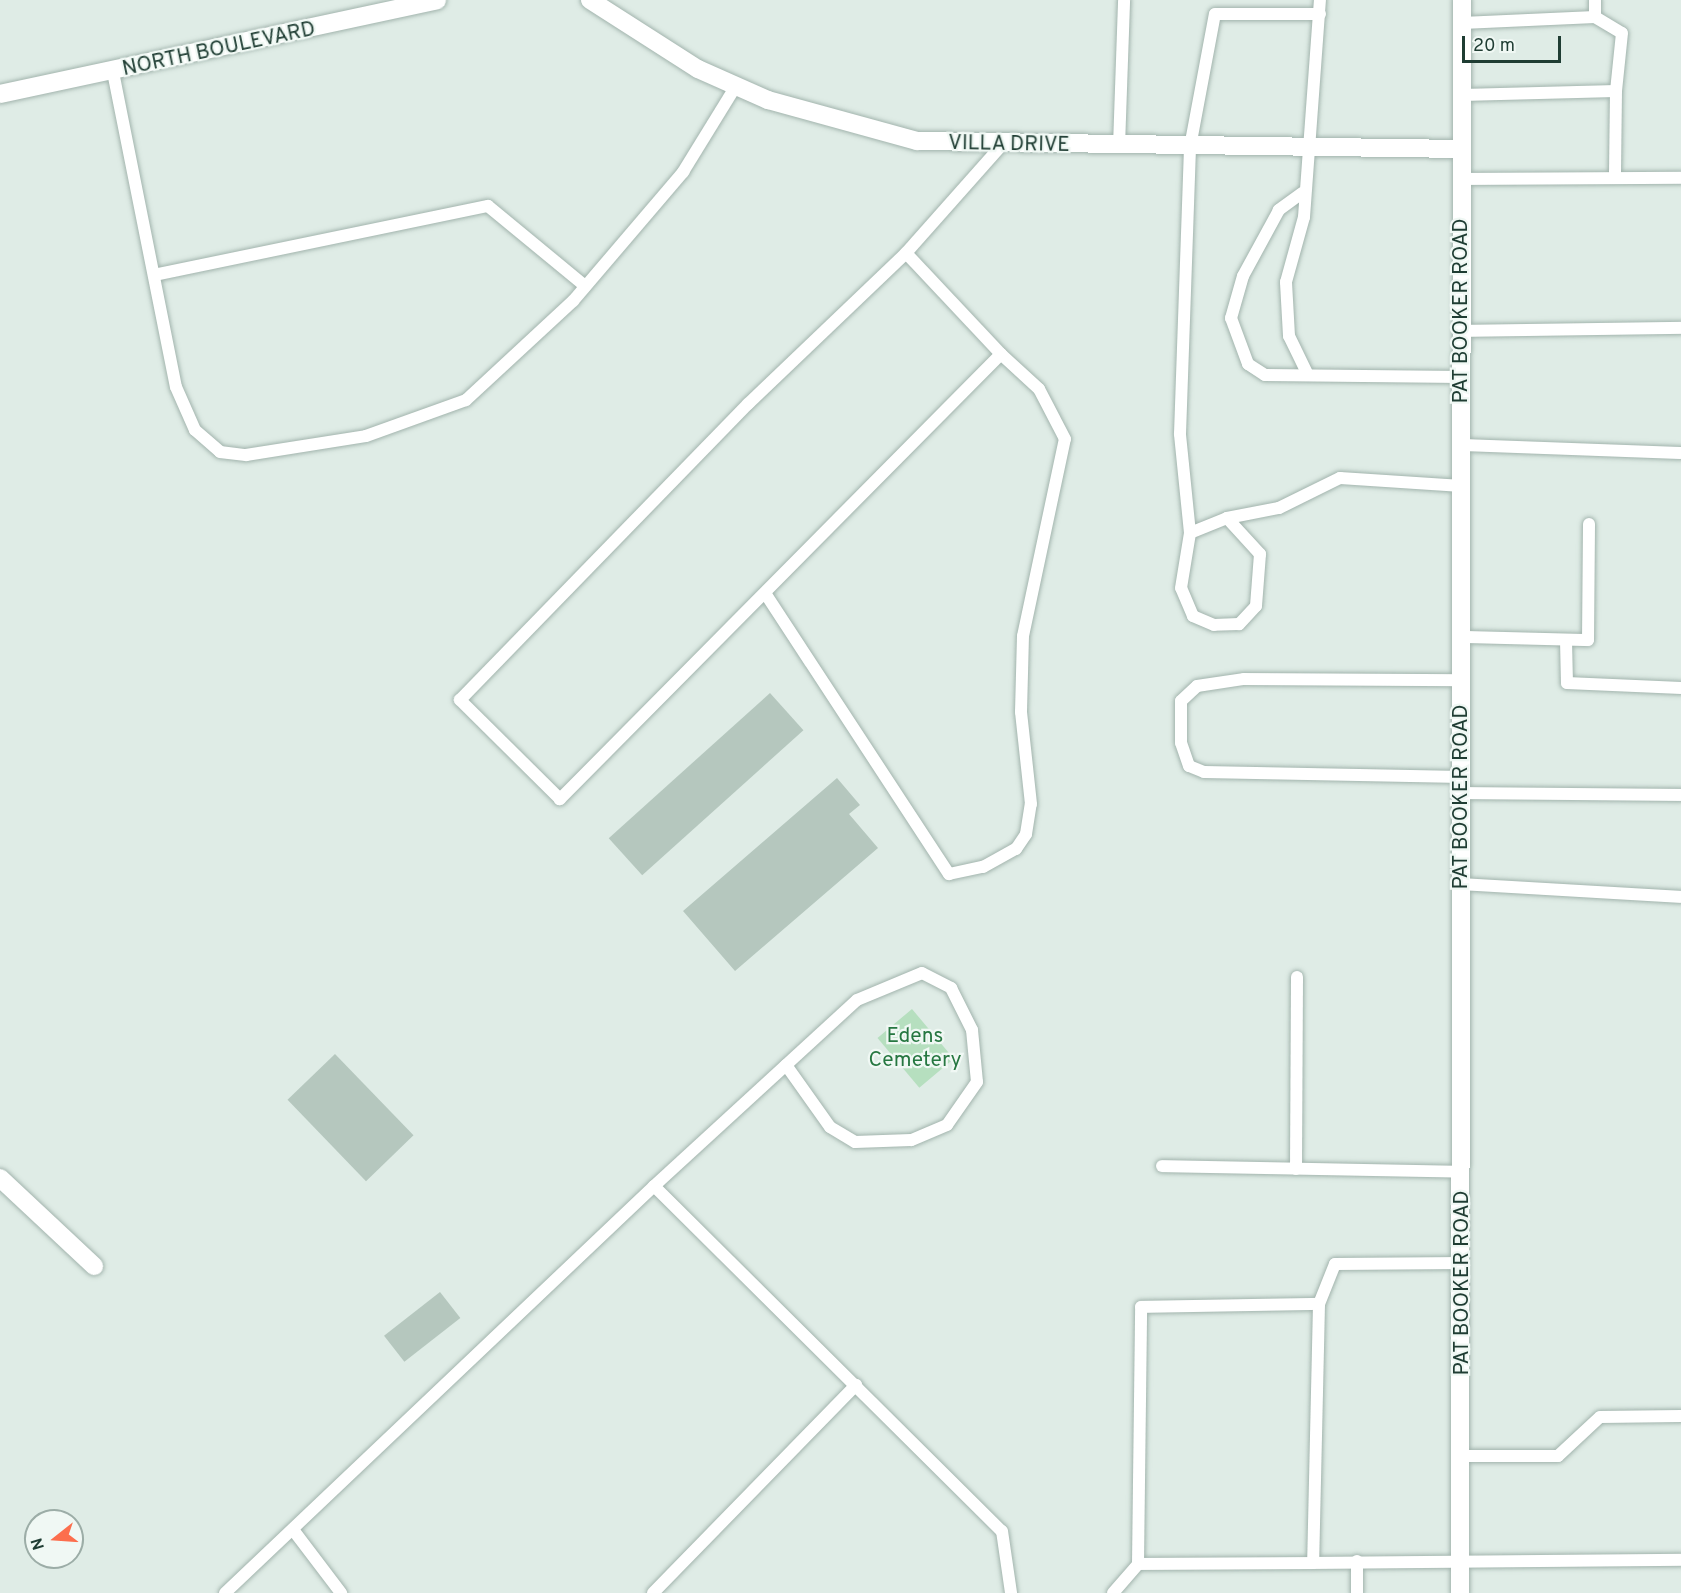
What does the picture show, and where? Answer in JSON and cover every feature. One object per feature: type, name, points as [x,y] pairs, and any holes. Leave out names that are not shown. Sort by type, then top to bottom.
[{"type":"main road","name":"NORTH BOULEVARD","points":[[0,94],[113,72],[437,0]]},
{"type":"main road","name":"VILLA DRIVE","points":[[590,0],[631,30],[736,86],[841,124],[946,145],[1461,149]]},
{"type":"main road","name":"PAT BOOKER ROAD","points":[[1460,1593],[1463,1456],[1462,0]]},
{"type":"main road","points":[[0,1178],[94,1266]]},
{"type":"lane","points":[[1119,146],[1124,0]]},
{"type":"lane","points":[[1307,373],[1296,357],[1287,309],[1289,257],[1304,217],[1302,193],[1320,0]]},
{"type":"lane","points":[[1595,0],[1595,17]]},
{"type":"lane","points":[[1227,518],[1260,554],[1256,606],[1239,624],[1214,625],[1193,616],[1181,588],[1190,533],[1180,434],[1190,147],[1215,14],[1320,14]]},
{"type":"lane","points":[[1462,23],[1595,17],[1622,33],[1616,91],[1615,178]]},
{"type":"lane","points":[[113,72],[176,387],[195,430],[220,452],[246,455],[366,436],[466,400],[585,286],[683,172],[736,86]]},
{"type":"lane","points":[[1461,95],[1616,91]]},
{"type":"lane","points":[[1001,146],[906,253],[748,404],[460,700],[560,799],[1001,354]]},
{"type":"lane","points":[[1461,179],[1681,178]]},
{"type":"lane","points":[[1302,193],[1279,210],[1243,276],[1231,318],[1248,364],[1264,375],[1307,373],[1462,377]]},
{"type":"lane","points":[[154,275],[488,206],[585,286]]},
{"type":"lane","points":[[765,593],[949,874],[983,867],[1016,849],[1026,834],[1031,804],[1021,712],[1023,636],[1065,439],[1039,389],[1001,354],[906,253]]},
{"type":"lane","points":[[1461,331],[1681,328]]},
{"type":"lane","points":[[1462,445],[1681,453]]},
{"type":"lane","points":[[1190,533],[1227,518],[1279,508],[1340,478],[1462,486]]},
{"type":"lane","points":[[1462,637],[1588,640],[1589,524]]},
{"type":"lane","points":[[1566,640],[1568,683],[1681,688]]},
{"type":"lane","points":[[1462,680],[1244,679],[1197,686],[1181,701],[1181,744],[1189,766],[1204,772],[1681,795]]},
{"type":"lane","points":[[1462,884],[1681,897]]},
{"type":"lane","points":[[225,1593],[294,1532],[654,1186],[856,1000],[922,973],[951,988],[972,1030],[977,1082],[947,1125],[911,1140],[855,1142],[830,1127],[786,1065]]},
{"type":"lane","points":[[1296,1169],[1298,977]]},
{"type":"lane","points":[[1162,1166],[1462,1172]]},
{"type":"lane","points":[[654,1186],[1002,1531],[1011,1593]]},
{"type":"lane","points":[[1313,1563],[1319,1304],[1335,1264],[1463,1263]]},
{"type":"lane","points":[[1113,1593],[1138,1564],[1141,1307],[1319,1304]]},
{"type":"lane","points":[[653,1593],[856,1385]]},
{"type":"lane","points":[[1463,1456],[1558,1456],[1600,1417],[1681,1416]]},
{"type":"lane","points":[[294,1532],[342,1592]]},
{"type":"lane","points":[[1138,1564],[1681,1560]]},
{"type":"lane","points":[[1357,1561],[1357,1593]]},
{"type":"green space","name":"Edens Cemetery","points":[[912,1009],[954,1059],[919,1088],[878,1038]]},
{"type":"building","points":[[770,693],[803,730],[642,875],[609,838]]},
{"type":"building","points":[[837,778],[860,805],[849,814],[878,848],[735,971],[683,911]]},
{"type":"building","points":[[335,1054],[413,1135],[366,1181],[288,1100]]},
{"type":"building","points":[[440,1292],[460,1318],[404,1362],[384,1336]]}]
